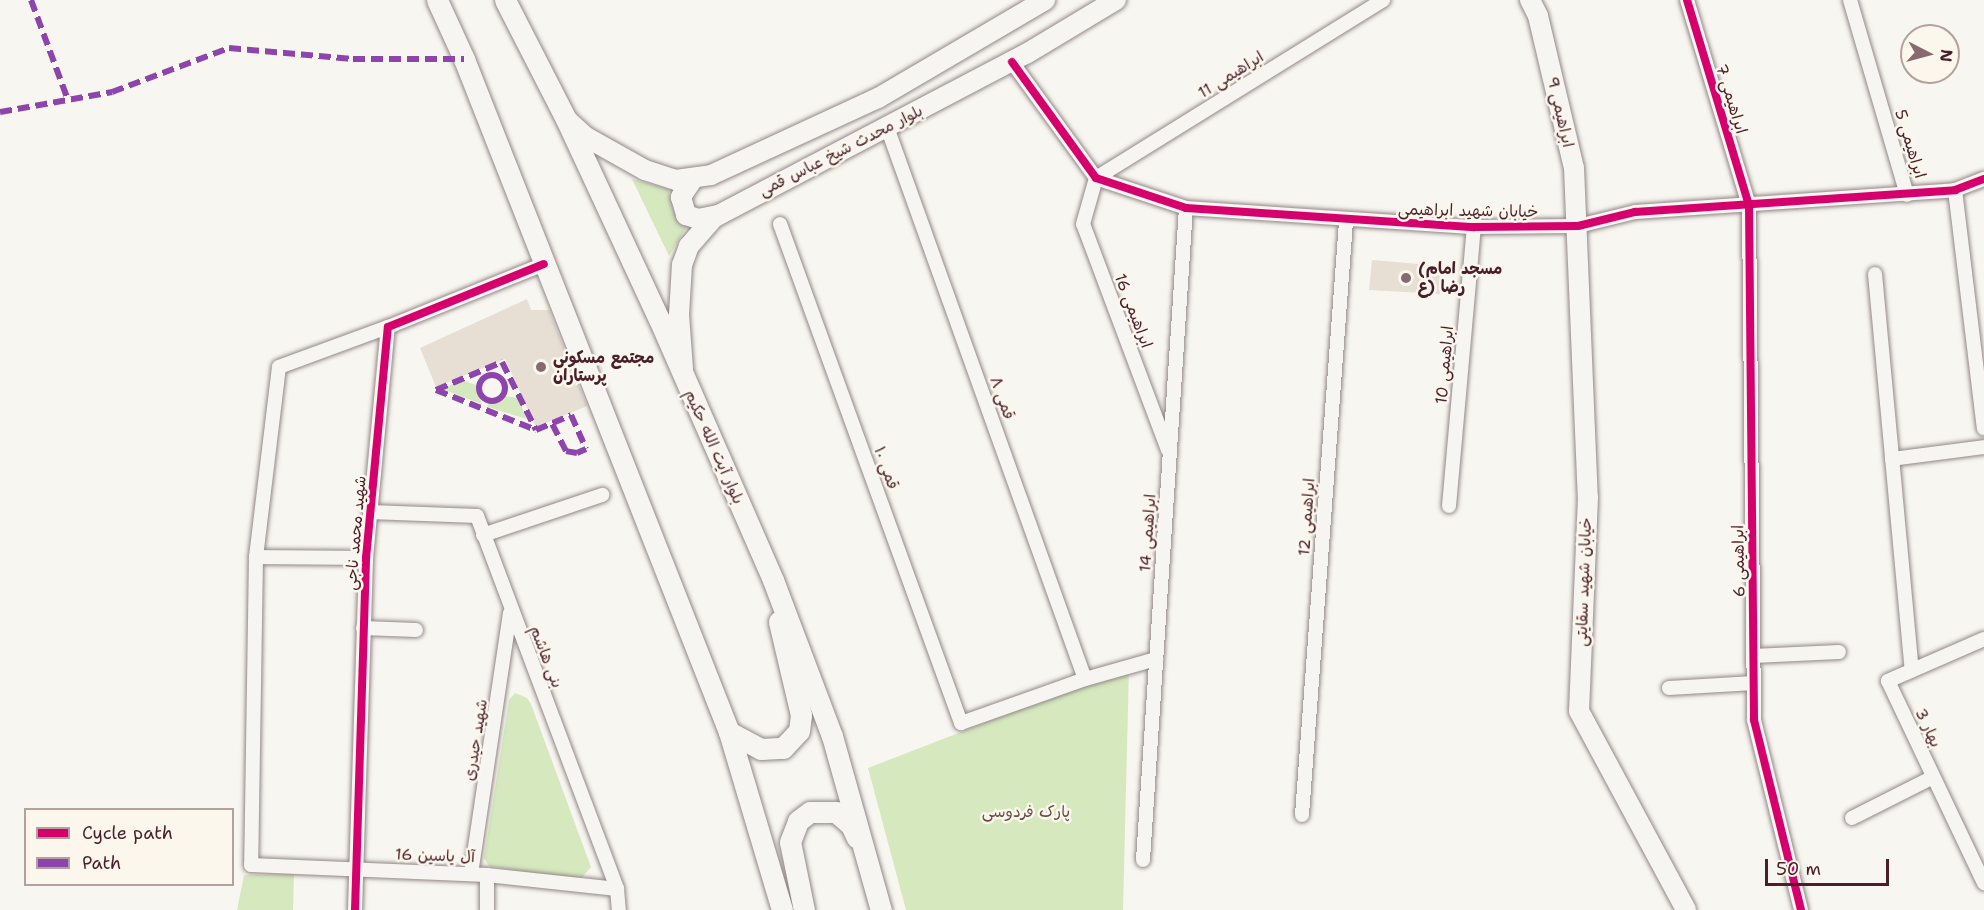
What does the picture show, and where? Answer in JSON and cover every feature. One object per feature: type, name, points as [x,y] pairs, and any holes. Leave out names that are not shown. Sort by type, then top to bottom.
[{"type":"main road","points":[[437,0],[464,59],[729,732],[782,910]]},
{"type":"main road","name":"بلوار آیت الله حکیم","points":[[505,0],[566,119],[684,377],[773,580],[832,736],[881,910]]},
{"type":"main road","name":"بلوار محدث شیخ عباس قمی","points":[[566,119],[627,162],[676,180],[711,175],[878,98],[1045,0]]},
{"type":"main road","name":"بلوار محدث شیخ عباس قمی","points":[[684,377],[679,315],[682,266],[689,246],[718,215],[1011,62],[1116,0]]},
{"type":"main road","name":"ابراهیمی 9","points":[[1530,0],[1538,16],[1574,168],[1578,226]]},
{"type":"main road","points":[[693,179],[681,197],[686,214],[698,219],[718,215]]},
{"type":"main road","name":"خیابان شهید سقایتی","points":[[1578,226],[1588,497],[1579,711],[1686,910]]},
{"type":"main road","points":[[729,732],[761,749],[783,748],[799,731],[801,716],[784,650],[773,580]]},
{"type":"main road","points":[[804,910],[790,842],[798,821],[810,812],[836,812],[851,825],[871,869]]},
{"type":"street","name":"ابراهیمی 11","points":[[1096,178],[1383,0]]},
{"type":"street","name":"ابراهیمی 7","points":[[1687,0],[1749,206]]},
{"type":"street","name":"ابراهیمی 5","points":[[1850,0],[1907,195]]},
{"type":"street","points":[[1011,62],[1096,178]]},
{"type":"street","name":"قمی ۸","points":[[887,127],[1085,679]]},
{"type":"street","name":"خیابان شهید ابراهیمی","points":[[1096,178],[1186,208],[1346,221],[1474,226],[1578,226],[1635,213],[1955,190],[1984,179]]},
{"type":"street","name":"ابراهیمی 16","points":[[1096,178],[1083,224],[1170,454]]},
{"type":"street","points":[[1955,190],[1984,428]]},
{"type":"street","name":"ابراهیمی 6","points":[[1749,206],[1754,720],[1801,910]]},
{"type":"street","name":"ابراهیمی 14","points":[[1143,860],[1186,208]]},
{"type":"street","name":"ابراهیمی 12","points":[[1302,815],[1346,221]]},
{"type":"street","name":"قمی ۱۰","points":[[780,224],[961,723],[1085,679]]},
{"type":"street","name":"ابراهیمی 10","points":[[1449,506],[1474,226]]},
{"type":"street","points":[[366,558],[256,557],[279,367],[388,327],[544,264]]},
{"type":"street","points":[[1875,274],[1912,670]]},
{"type":"street","name":"شهید محمد ناجی","points":[[355,910],[366,558],[388,327]]},
{"type":"street","points":[[1892,459],[1984,447]]},
{"type":"street","points":[[483,535],[603,495]]},
{"type":"street","name":"بنی هاشم","points":[[370,512],[477,516],[510,611],[618,889],[619,910]]},
{"type":"street","name":"آل یاسین 16","points":[[256,557],[251,865],[488,875],[618,889]]},
{"type":"street","name":"شهید حیدری","points":[[471,874],[510,611]]},
{"type":"street","points":[[363,628],[416,630]]},
{"type":"street","name":"بهار 3","points":[[1984,639],[1888,681],[1984,883]]},
{"type":"street","points":[[1754,656],[1839,652]]},
{"type":"street","points":[[1085,679],[1156,659]]},
{"type":"street","points":[[1669,688],[1754,683]]},
{"type":"street","points":[[1852,818],[1934,777]]},
{"type":"street","points":[[487,910],[488,875]]},
{"type":"green space","points":[[632,179],[668,189],[674,212],[687,226],[669,256]]},
{"type":"green space","points":[[462,380],[476,385],[482,404],[442,389]]},
{"type":"green space","points":[[505,396],[519,398],[526,419],[488,407],[489,403]]},
{"type":"green space","name":"پارک فردوسی","points":[[1129,667],[1123,910],[906,910],[868,768]]},
{"type":"green space","points":[[515,693],[527,698],[531,704],[591,867],[579,881],[489,866],[484,858],[509,700]]},
{"type":"green space","points":[[294,874],[293,910],[237,910],[244,875]]},
{"type":"building","name":"(مسجد امام رضا (ع","points":[[1372,260],[1443,266],[1440,294],[1369,290]]},
{"type":"building","name":"مجتمع مسکونی پرستاران","points":[[527,299],[531,310],[549,310],[587,406],[536,427],[505,359],[436,387],[420,348]]},
{"type":"marked path","points":[[31,0],[68,100]]},
{"type":"marked path","points":[[0,112],[112,92],[229,48],[353,59],[464,59]]},
{"type":"marked path","points":[[502,362],[536,430]]},
{"type":"marked path","points":[[436,390],[502,362]]},
{"type":"marked path","points":[[492,375],[501,379],[505,388],[501,397],[492,401],[483,397],[479,388],[483,379],[492,375]]},
{"type":"marked path","points":[[436,390],[536,430],[571,415],[586,449],[577,453],[566,451],[552,423]]},
{"type":"cycle path","points":[[1687,0],[1749,206],[1754,720],[1801,910]]},
{"type":"cycle path","points":[[1012,62],[1096,178],[1186,208],[1474,227],[1578,226],[1635,212],[1955,190],[1984,179]]},
{"type":"cycle path","points":[[355,910],[366,558],[388,327],[544,264]]},
{"type":"place","name":"(مسجد امام رضا (ع","points":[[1406,278]]},
{"type":"place","name":"مجتمع مسکونی پرستاران","points":[[541,367]]}]
